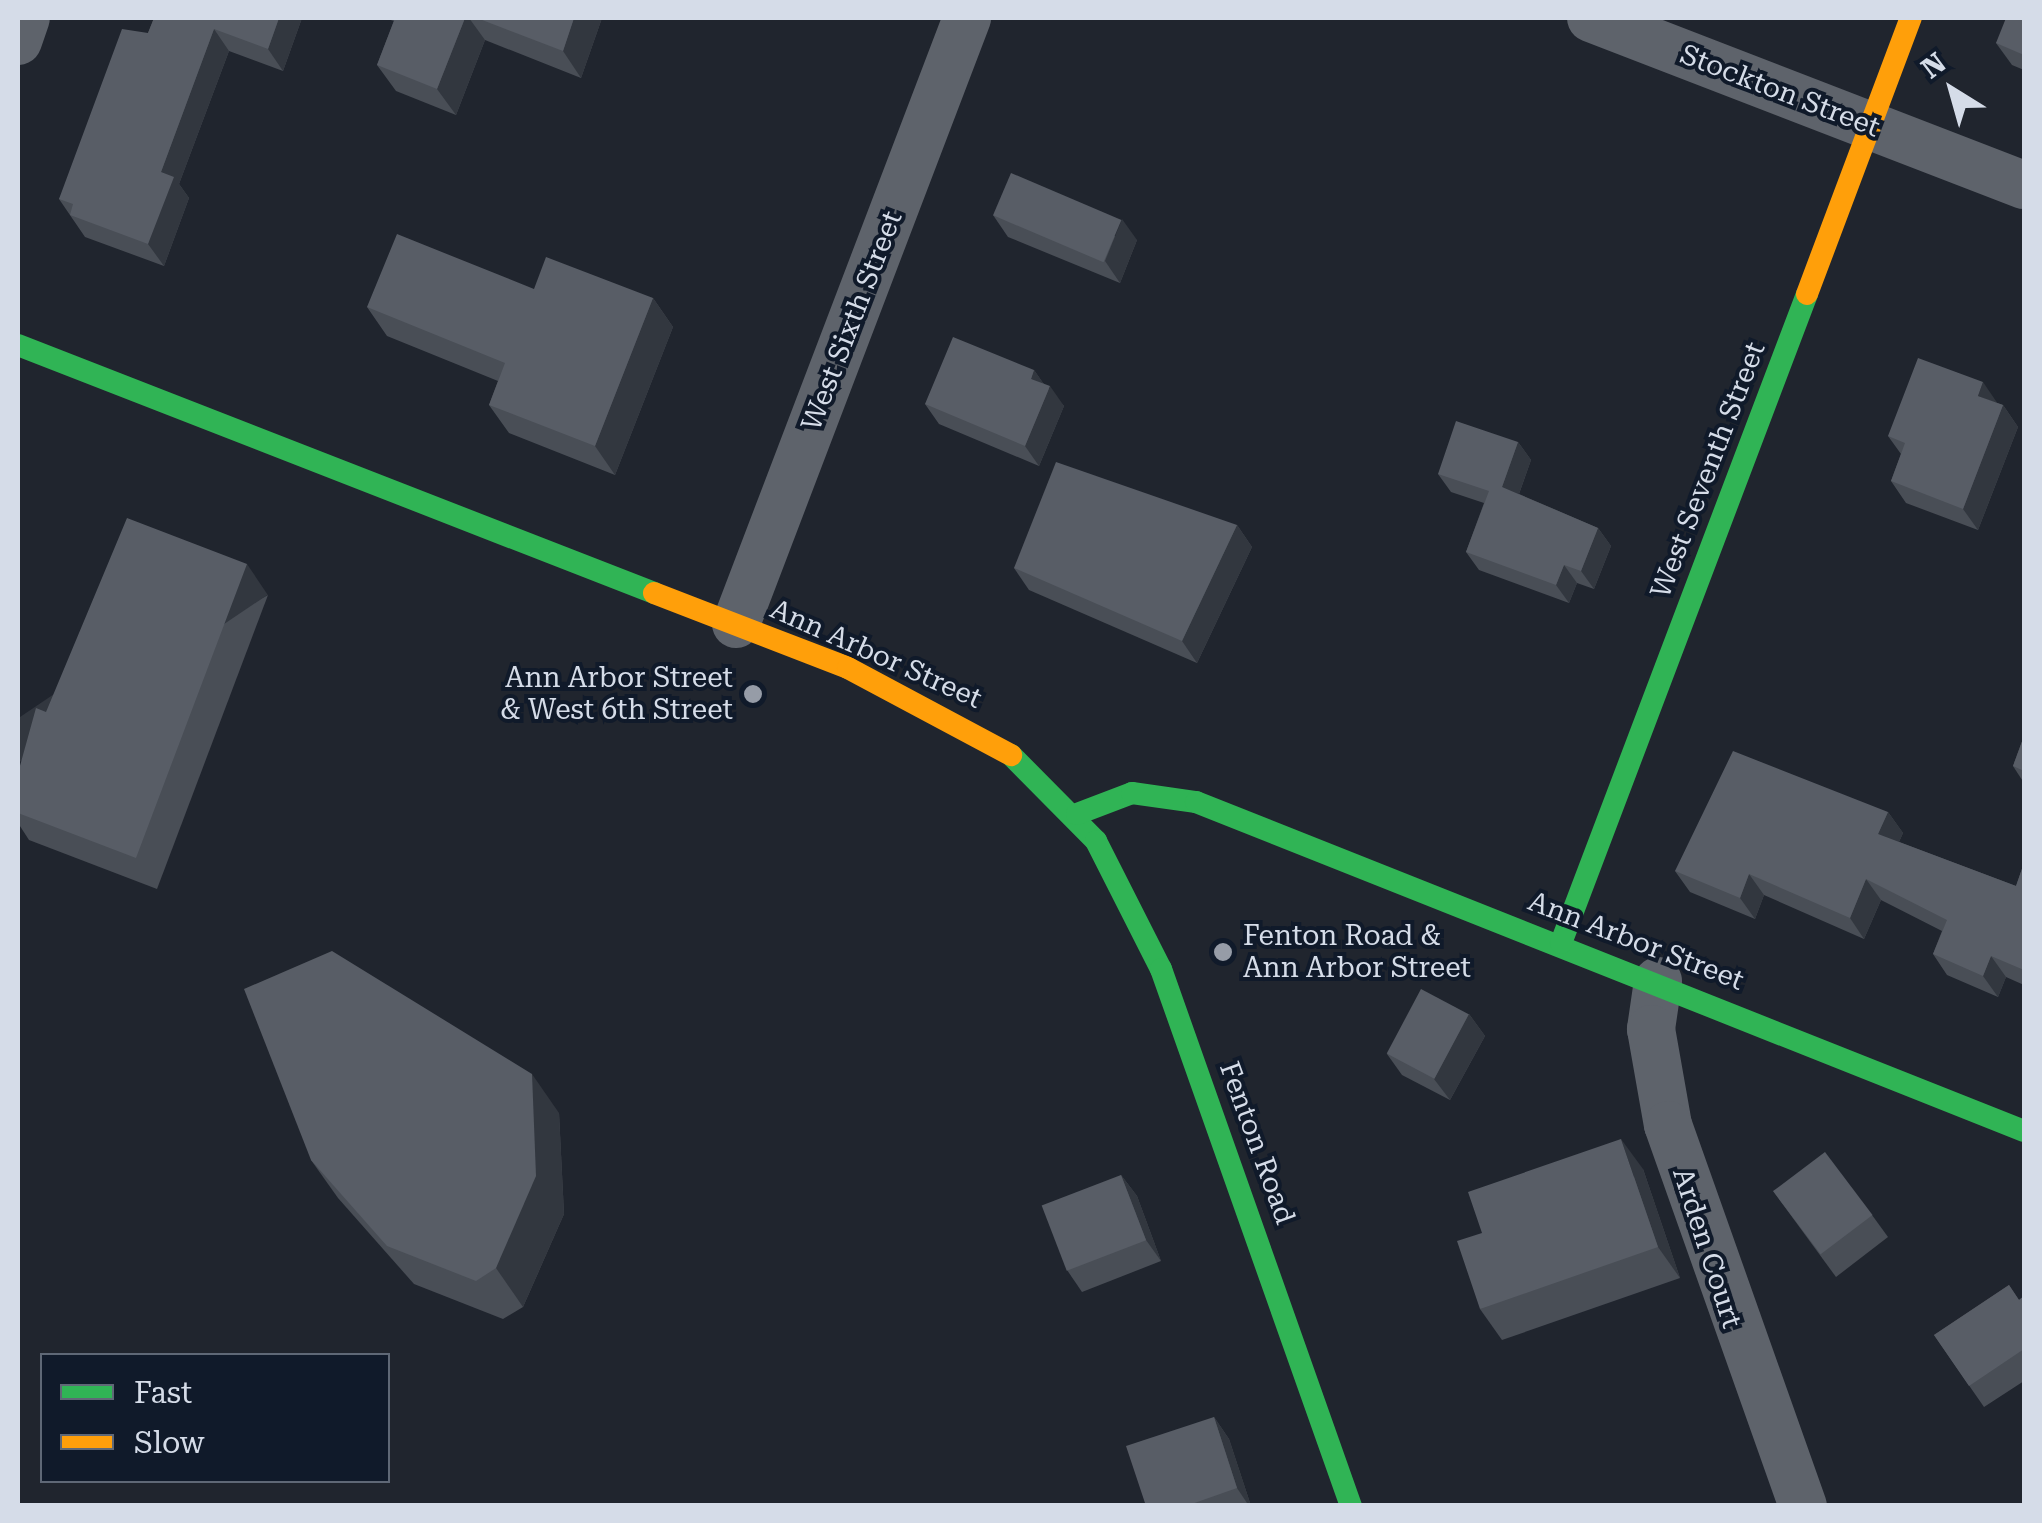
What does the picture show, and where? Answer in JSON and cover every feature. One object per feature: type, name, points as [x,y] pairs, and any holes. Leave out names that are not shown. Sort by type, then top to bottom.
[{"type":"street","points":[[18,40],[26,18]]},
{"type":"street","name":"West Sixth Street","points":[[736,624],[967,18]]},
{"type":"street","name":"Stockton Street","points":[[1591,18],[2024,186]]},
{"type":"street","name":"West Seventh Street","points":[[1561,944],[1911,18]]},
{"type":"street","name":"Ann Arbor Street","points":[[18,345],[736,624],[966,724],[1077,814],[1132,793],[1172,796],[1658,981],[2024,1132]]},
{"type":"street","name":"Fenton Road","points":[[1077,814],[1161,970],[1351,1506]]},
{"type":"street","name":"Arden Court","points":[[1658,981],[1651,1019],[1668,1125],[1803,1506]]},
{"type":"building","points":[[154,18],[279,18],[268,49],[214,29],[161,172],[174,177],[148,244],[70,215],[73,204],[59,199],[122,29],[148,33]]},
{"type":"building","points":[[395,18],[465,18],[437,89],[377,65]]},
{"type":"building","points":[[477,18],[574,18],[563,51]]},
{"type":"building","points":[[2006,18],[2024,18],[2024,55],[1996,43]]},
{"type":"building","points":[[1011,173],[1121,220],[1103,262],[993,215]]},
{"type":"building","points":[[397,234],[534,289],[546,257],[653,298],[595,446],[489,405],[505,363],[367,307]]},
{"type":"building","points":[[953,337],[1034,370],[1031,379],[1050,386],[1025,446],[925,404]]},
{"type":"building","points":[[1918,358],[1983,382],[1978,396],[2003,405],[1963,509],[1891,481],[1905,443],[1888,436]]},
{"type":"building","points":[[1456,421],[1518,442],[1502,487],[1598,528],[1581,571],[1564,565],[1556,585],[1466,552],[1489,491],[1438,474]]},
{"type":"building","points":[[1056,462],[1237,525],[1182,641],[1014,568]]},
{"type":"building","points":[[127,518],[247,564],[136,858],[18,813],[18,773],[36,708],[46,712]]},
{"type":"building","points":[[2024,736],[2024,771],[2013,766]]},
{"type":"building","points":[[1733,751],[1888,812],[1878,834],[2016,886],[2024,863],[2024,970],[1991,956],[1983,976],[1933,954],[1947,920],[1866,879],[1850,918],[1749,874],[1740,898],[1675,871]]},
{"type":"building","points":[[332,951],[532,1074],[536,1176],[496,1268],[476,1281],[387,1246],[311,1160],[244,989]]},
{"type":"building","points":[[1421,989],[1469,1014],[1434,1079],[1387,1053]]},
{"type":"building","points":[[1621,1139],[1658,1247],[1480,1309],[1457,1241],[1482,1233],[1468,1192]]},
{"type":"building","points":[[1825,1152],[1873,1215],[1821,1254],[1773,1191]]},
{"type":"building","points":[[1121,1175],[1146,1240],[1067,1271],[1042,1205]]},
{"type":"building","points":[[2009,1285],[2019,1300],[2024,1296],[2024,1349],[1969,1386],[1934,1335]]},
{"type":"building","points":[[1214,1417],[1237,1488],[1186,1506],[1146,1506],[1126,1446]]},
{"type":"traffic: fast","points":[[1561,943],[1807,294]]},
{"type":"traffic: fast","points":[[18,345],[654,593]]},
{"type":"traffic: fast","points":[[1011,755],[1096,841],[1161,969],[1351,1506]]},
{"type":"traffic: fast","points":[[1077,814],[1132,793],[1196,802],[2024,1131]]},
{"type":"traffic: slow","points":[[1807,294],[1911,18]]},
{"type":"traffic: slow","points":[[654,593],[848,668],[1011,755]]},
{"type":"place","name":"Ann Arbor Street & West 6th Street","points":[[753,694]]},
{"type":"place","name":"Fenton Road & Ann Arbor Street","points":[[1223,952]]}]
